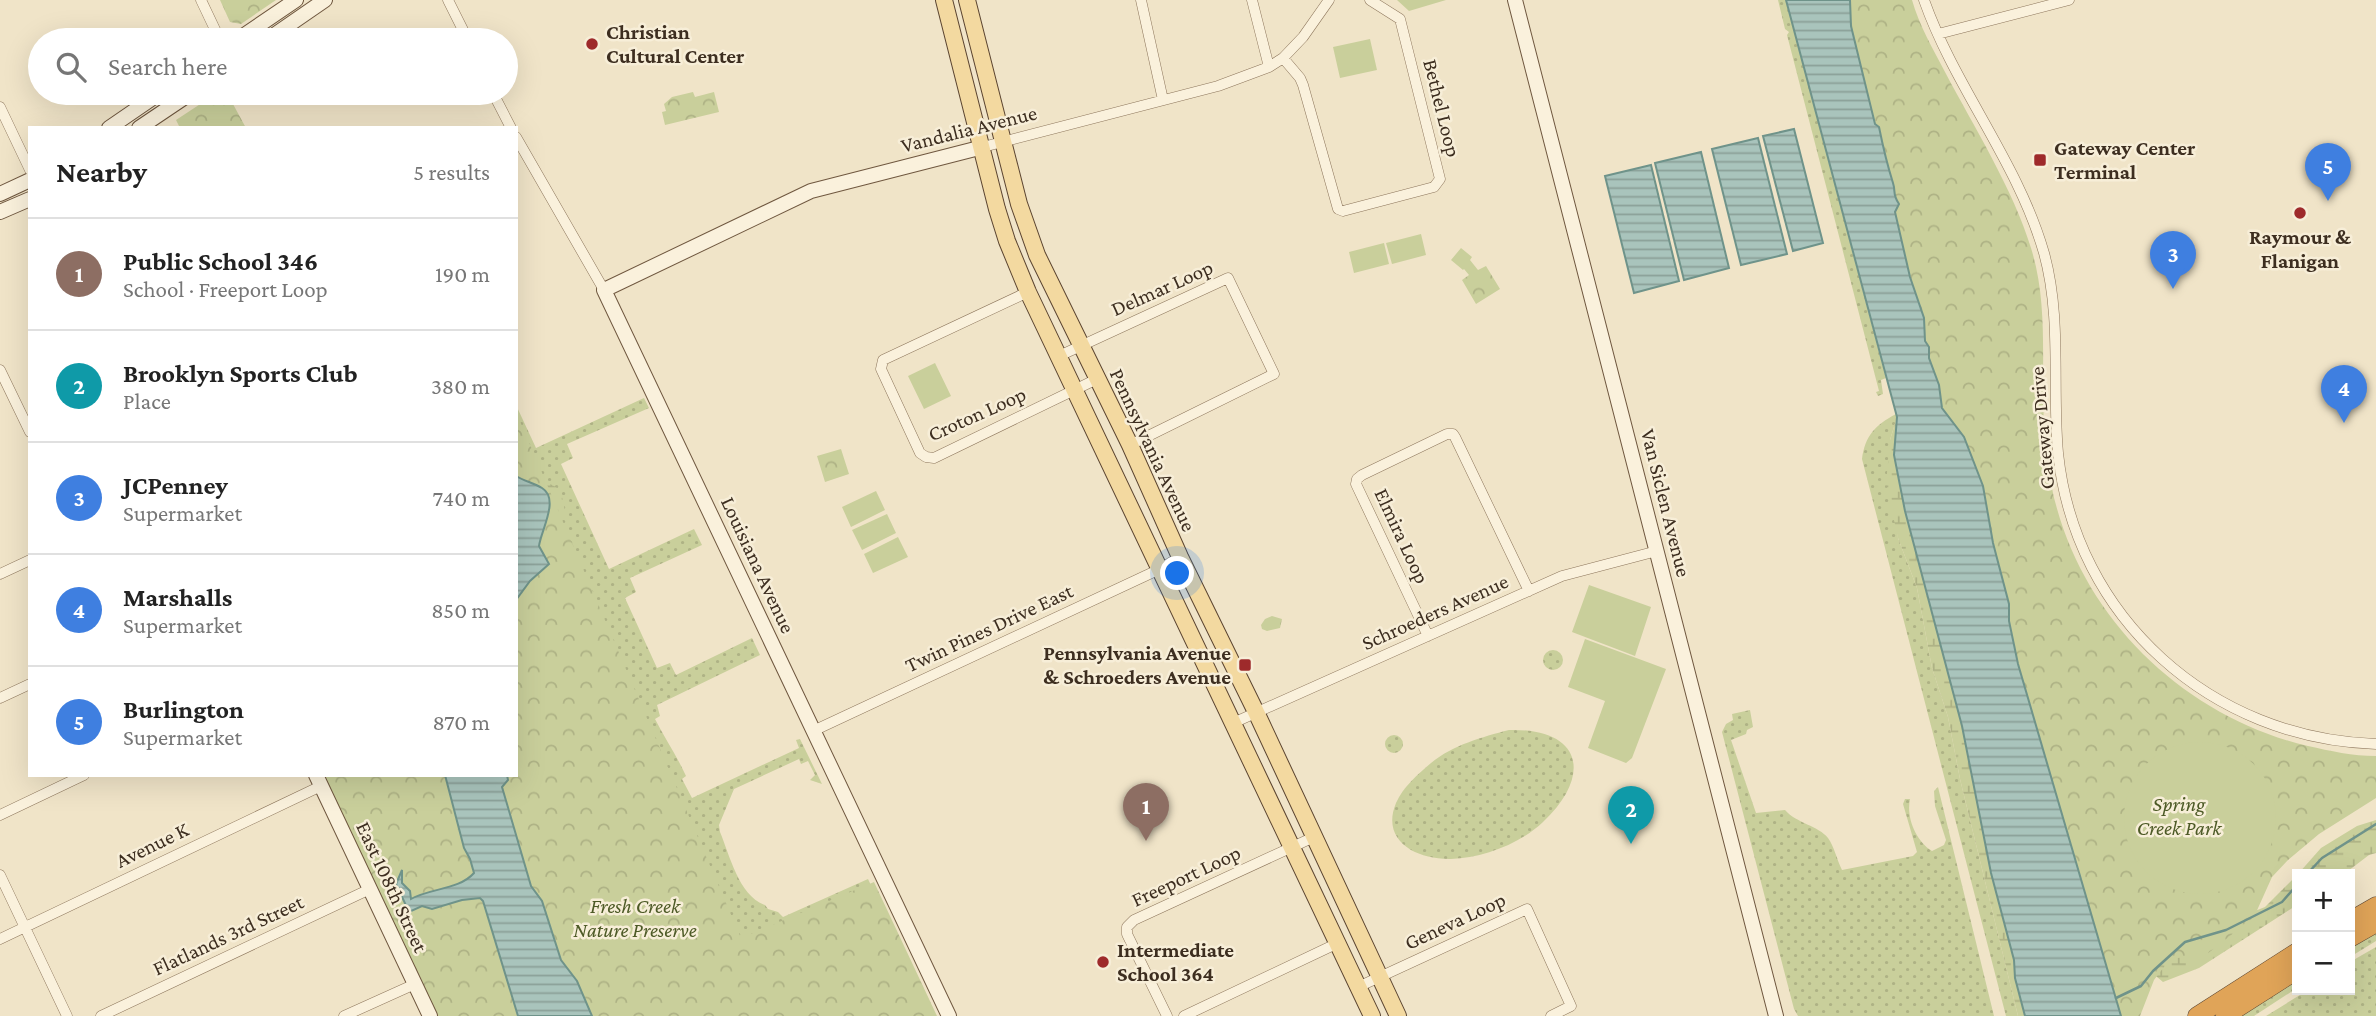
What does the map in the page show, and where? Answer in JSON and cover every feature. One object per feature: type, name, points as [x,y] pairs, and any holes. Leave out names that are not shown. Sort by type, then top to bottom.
[{"type":"highway","points":[[2355,918],[2376,906]]},
{"type":"highway","points":[[2355,935],[2376,923]]},
{"type":"highway","points":[[2197,1016],[2292,955]]},
{"type":"highway","points":[[2225,1016],[2292,973]]},
{"type":"main road","points":[[944,0],[1007,241],[1028,292],[1372,1016]]},
{"type":"main road","name":"Pennsylvania Avenue","points":[[967,0],[1028,231],[1398,1016]]},
{"type":"street","points":[[201,0],[214,28]]},
{"type":"street","points":[[255,28],[296,0]]},
{"type":"street","points":[[284,28],[325,0]]},
{"type":"street","points":[[448,0],[461,28]]},
{"type":"street","points":[[1141,0],[1163,100]]},
{"type":"street","points":[[1251,0],[1269,67]]},
{"type":"street","name":"Vandalia Avenue","points":[[604,290],[810,192],[1218,86],[1269,67],[1283,58],[1303,37],[1329,0]]},
{"type":"street","name":"Bethel Loop","points":[[1283,58],[1303,85],[1338,209],[1343,211],[1434,187],[1440,179],[1400,19],[1370,0]]},
{"type":"street","name":"Van Siclen Avenue","points":[[1515,0],[1776,1016]]},
{"type":"street","name":"Gateway Drive","points":[[1924,0],[1938,34],[2023,194],[2042,247],[2054,312],[2061,470],[2075,529],[2089,561],[2108,593],[2133,629],[2162,658],[2192,683],[2228,706],[2297,733],[2338,741],[2376,744]]},
{"type":"street","points":[[1938,34],[2069,0]]},
{"type":"street","points":[[112,126],[143,105]]},
{"type":"street","points":[[142,126],[173,105]]},
{"type":"street","points":[[499,105],[510,126]]},
{"type":"street","points":[[0,107],[28,166]]},
{"type":"street","name":"Louisiana Avenue","points":[[518,141],[604,290],[949,1016]]},
{"type":"street","points":[[0,194],[28,181]]},
{"type":"street","points":[[0,212],[28,200]]},
{"type":"street","name":"Delmar Loop","points":[[1059,356],[1228,278],[1274,374],[1130,445]]},
{"type":"street","name":"Croton Loop","points":[[1028,292],[883,360],[881,369],[920,453],[934,458],[1097,379]]},
{"type":"street","points":[[0,370],[28,428]]},
{"type":"street","name":"Elmira Loop","points":[[1428,636],[1356,484],[1362,475],[1447,434],[1453,434],[1529,592]]},
{"type":"street","name":"Schroeders Avenue","points":[[1233,723],[1562,576],[1657,551]]},
{"type":"street","name":"Twin Pines Drive East","points":[[813,732],[1160,569],[1180,557]]},
{"type":"street","points":[[0,575],[28,562]]},
{"type":"street","points":[[0,698],[28,685]]},
{"type":"street","points":[[0,816],[80,777]]},
{"type":"street","name":"East 108th Street","points":[[319,780],[430,1016]]},
{"type":"street","name":"Avenue K","points":[[0,939],[319,780]]},
{"type":"street","name":"Freeport Loop","points":[[1167,1016],[1127,934],[1128,927],[1134,920],[1314,837]]},
{"type":"street","points":[[0,875],[67,1016]]},
{"type":"street","name":"Flatlands 3rd Street","points":[[101,1016],[370,890]]},
{"type":"street","name":"Geneva Loop","points":[[1358,987],[1527,909],[1571,1006],[1551,1016]]},
{"type":"street","points":[[1184,1016],[1338,943]]},
{"type":"street","points":[[344,1016],[415,984]]},
{"type":"green space","points":[[220,0],[276,0],[241,24],[230,22]]},
{"type":"green space","points":[[1397,0],[1446,0],[1409,11]]},
{"type":"green space","points":[[1778,0],[1786,0],[1886,378],[1881,380],[1883,394],[1878,396],[1876,392],[1879,391],[1787,35],[1789,32],[1785,29]]},
{"type":"green space","name":"Spring Creek Park","points":[[1850,0],[1912,0],[1927,37],[2014,203],[2031,248],[2041,299],[2044,427],[2053,493],[2071,549],[2092,589],[2118,627],[2149,660],[2184,689],[2223,713],[2264,733],[2308,746],[2376,756],[2376,798],[2319,834],[2288,860],[2272,877],[2254,917],[2207,954],[2170,959],[2154,980],[2140,1016],[2121,1016],[2018,664],[2009,621],[2009,604],[1993,543],[1983,486],[1964,437],[1942,408],[1939,385],[1925,341],[1924,318],[1910,277],[1895,212],[1899,204],[1879,127],[1875,124],[1851,26]]},
{"type":"green space","points":[[1370,39],[1377,70],[1340,78],[1333,47]]},
{"type":"green space","points":[[693,92],[695,97],[714,92],[719,112],[665,125],[662,112],[666,111],[664,104],[672,97]]},
{"type":"green space","points":[[199,105],[234,105],[245,126],[179,126],[176,120]]},
{"type":"green space","points":[[1421,234],[1426,255],[1392,264],[1386,243]]},
{"type":"green space","points":[[1384,243],[1389,264],[1354,273],[1349,252]]},
{"type":"green space","points":[[1461,248],[1472,257],[1470,260],[1478,270],[1486,266],[1500,289],[1476,304],[1462,280],[1469,275],[1451,260]]},
{"type":"green space","points":[[935,363],[951,396],[924,409],[908,376]]},
{"type":"green space","name":"Fresh Creek Nature Preserve","points":[[644,398],[649,408],[567,444],[573,458],[561,464],[609,569],[694,529],[702,545],[630,578],[636,592],[625,598],[657,668],[670,663],[676,675],[752,638],[760,655],[657,705],[660,716],[655,719],[686,776],[682,779],[692,798],[799,748],[796,740],[800,739],[822,784],[810,780],[815,775],[808,761],[801,764],[799,759],[734,789],[719,825],[737,874],[748,893],[783,917],[868,879],[933,1016],[602,1016],[517,777],[518,409],[536,448]]},
{"type":"green space","points":[[1896,414],[1890,440],[1898,538],[1917,588],[1932,668],[1948,717],[1960,779],[2018,1016],[2006,1016],[1862,459],[1872,432]]},
{"type":"green space","name":"Fresh Creek Nature Preserve","points":[[518,417],[741,938],[874,882],[937,1016],[584,1016],[553,962],[495,785],[500,777],[518,777]]},
{"type":"green space","points":[[1897,417],[1894,455],[1905,511],[1962,726],[1991,873],[2014,960],[2015,978],[2025,1016],[2018,1016],[1960,779],[1948,717],[1932,668],[1917,588],[1898,538],[1886,484],[1890,440]]},
{"type":"green space","points":[[841,449],[849,474],[825,482],[817,456]]},
{"type":"green space","points":[[518,468],[561,492],[565,511],[554,524]]},
{"type":"green space","points":[[876,491],[885,510],[851,527],[842,507]]},
{"type":"green space","points":[[887,514],[896,533],[862,550],[852,530]]},
{"type":"green space","points":[[898,537],[908,557],[873,573],[864,554]]},
{"type":"green space","points":[[1589,585],[1651,607],[1635,656],[1572,632]]},
{"type":"green space","points":[[1272,616],[1282,619],[1280,628],[1267,631],[1262,629],[1261,625],[1265,619]]},
{"type":"green space","points":[[1585,639],[1666,669],[1632,758],[1626,763],[1588,748],[1605,701],[1568,687]]},
{"type":"green space","points":[[1553,650],[1560,653],[1563,660],[1560,667],[1553,670],[1546,667],[1543,660],[1546,653]]},
{"type":"green space","points":[[1750,710],[1753,727],[1747,730],[1746,734],[1731,740],[1756,813],[1785,810],[1819,830],[1830,841],[1842,870],[1913,856],[1917,852],[1903,804],[1905,799],[1910,799],[1911,821],[1926,847],[1932,851],[1944,845],[1946,840],[1935,806],[1934,791],[1938,787],[1994,1016],[1798,1016],[1722,732],[1726,724],[1733,720],[1732,714]]},
{"type":"green space","points":[[1509,730],[1533,731],[1552,737],[1565,746],[1572,758],[1573,772],[1569,788],[1543,822],[1512,843],[1488,853],[1463,858],[1426,856],[1405,846],[1393,828],[1392,817],[1399,797],[1411,781],[1431,763],[1458,746]]},
{"type":"green space","points":[[1394,735],[1400,738],[1403,744],[1400,750],[1394,753],[1388,750],[1385,744],[1388,738]]},
{"type":"green space","points":[[2200,742],[2229,748],[2254,764],[2270,789],[2276,818],[2270,847],[2254,872],[2229,888],[2200,894],[2171,888],[2146,872],[2130,847],[2124,818],[2130,789],[2146,764],[2171,748]]},
{"type":"green space","points":[[317,777],[456,777],[527,1016],[431,1016]]},
{"type":"green space","points":[[2376,820],[2376,853],[2351,869],[2302,869],[2321,848],[2357,826]]},
{"type":"green space","points":[[2292,880],[2292,908],[2199,968],[2163,982],[2145,967],[2222,924],[2265,907]]},
{"type":"green space","points":[[2376,932],[2376,941],[2355,954],[2355,944]]},
{"type":"green space","points":[[2376,947],[2376,1016],[2266,1016],[2300,995],[2355,995],[2355,959]]},
{"type":"green space","points":[[2292,982],[2292,991],[2254,1016],[2238,1016]]},
{"type":"water","points":[[1786,0],[1850,0],[1851,26],[1875,124],[1879,127],[1899,204],[1895,212],[1910,277],[1924,318],[1925,341],[1939,385],[1942,408],[1964,437],[1983,486],[1993,543],[2009,604],[2009,621],[2018,664],[2121,1016],[2025,1016],[2015,978],[2014,960],[1991,873],[1962,726],[1905,511],[1894,455],[1897,417]]},
{"type":"water","points":[[1794,129],[1823,243],[1793,251],[1763,136]]},
{"type":"water","points":[[1758,138],[1787,254],[1741,265],[1712,149]]},
{"type":"water","points":[[1701,152],[1729,268],[1684,280],[1655,163]]},
{"type":"water","points":[[1651,165],[1679,281],[1634,293],[1605,176]]},
{"type":"water","points":[[518,477],[542,488],[549,499],[548,515],[539,546],[549,564],[530,581],[518,597]]},
{"type":"water","points":[[446,777],[507,777],[502,787],[531,886],[542,901],[561,960],[577,981],[592,1016],[518,1016],[480,898],[432,909],[422,906],[409,912],[396,884],[402,870],[402,883],[410,891],[411,899],[452,886],[468,879],[474,873],[464,848]]},
{"type":"waterway","points":[[2312,869],[2322,858],[2376,824]]},
{"type":"waterway","points":[[2116,998],[2141,986],[2153,971],[2185,942],[2226,930],[2282,902],[2292,891]]},
{"type":"place","name":"Christian Cultural Center","points":[[592,44]]},
{"type":"place","name":"Gateway Center Terminal","points":[[2040,160]]},
{"type":"place","name":"Burlington","points":[[2328,201]]},
{"type":"place","name":"Raymour & Flanigan","points":[[2300,213]]},
{"type":"place","name":"JCPenney","points":[[2173,289]]},
{"type":"place","name":"Marshalls","points":[[2344,423]]},
{"type":"place","name":"Pennsylvania Avenue & Schroeders Avenue","points":[[1245,665]]},
{"type":"place","name":"Public School 346","points":[[1146,841]]},
{"type":"place","name":"Brooklyn Sports Club","points":[[1631,844]]},
{"type":"place","name":"Intermediate School 364","points":[[1103,962]]}]
